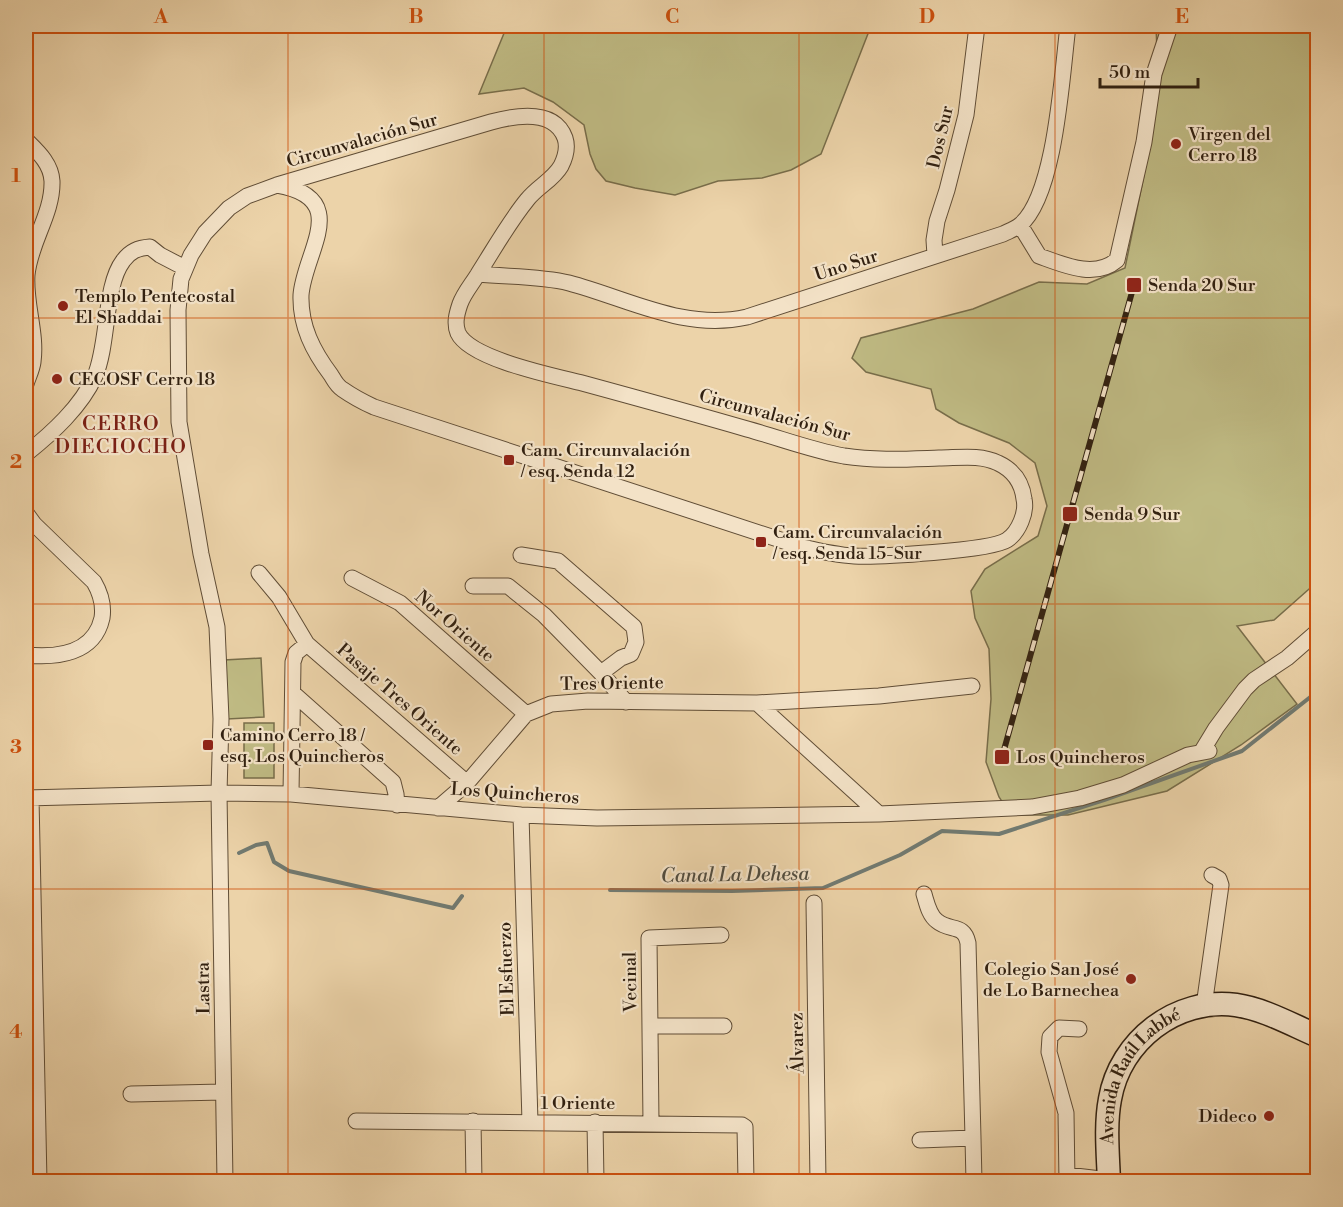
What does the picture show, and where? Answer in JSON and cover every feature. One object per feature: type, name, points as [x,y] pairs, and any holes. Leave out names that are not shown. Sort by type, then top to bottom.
[{"type":"street","name":"Dos Sur","points":[[935,255],[934,240],[937,221],[966,115],[977,26]]},
{"type":"street","points":[[1068,26],[1056,122],[1045,178],[1033,207],[1020,225],[1039,256],[1076,269],[1108,268],[1118,260],[1144,142],[1154,74],[1170,26]]},
{"type":"street","name":"Circunvalación Sur","points":[[529,116],[549,121],[558,127],[566,142],[561,165],[554,175],[528,198],[460,304],[456,326],[459,336],[469,346],[516,366],[660,404],[794,444],[842,455],[874,459],[975,457],[995,461],[1011,471],[1022,486],[1026,507],[1018,527],[1006,541],[983,547],[873,556],[822,552],[791,544],[374,408],[340,388],[321,362],[308,337],[302,316],[302,288],[317,242],[320,219],[308,197],[296,190],[277,185],[502,119],[529,116]]},
{"type":"street","points":[[26,140],[44,157],[52,179],[51,199],[31,253],[27,275],[33,334],[33,363],[26,384]]},
{"type":"street","name":"Lastra","points":[[225,1182],[219,793],[221,718],[217,627],[201,554],[178,422],[178,300],[185,268],[197,244],[220,215],[247,196],[277,185]]},
{"type":"street","name":"Uno Sur","points":[[478,274],[566,282],[685,319],[724,321],[747,317],[1004,234],[1020,225]]},
{"type":"street","points":[[26,454],[48,436],[75,406],[95,377],[103,351],[117,269],[123,260],[130,252],[150,247],[185,268]]},
{"type":"street","points":[[26,513],[34,524],[94,582],[102,598],[103,613],[97,631],[82,648],[52,656],[26,655]]},
{"type":"street","points":[[521,555],[558,561],[634,627],[636,642],[631,654],[621,658],[601,673]]},
{"type":"street","name":"Pasaje Tres Oriente","points":[[259,573],[279,597],[307,644],[467,783]]},
{"type":"street","name":"Nor Oriente","points":[[352,578],[400,603],[526,714]]},
{"type":"street","points":[[473,586],[508,586],[544,615],[626,702]]},
{"type":"street","name":"Los Quincheros","points":[[28,798],[219,793],[291,794],[521,815],[597,818],[879,814],[1032,807],[1123,785],[1188,755],[1206,751],[1216,728],[1245,689],[1254,680],[1287,658],[1317,631]]},
{"type":"street","points":[[291,794],[293,662],[296,653],[307,644]]},
{"type":"street","name":"Tres Oriente","points":[[438,808],[467,783],[526,714],[551,704],[588,701],[757,702],[879,696],[972,686]]},
{"type":"street","points":[[294,693],[393,782],[397,805]]},
{"type":"street","points":[[757,702],[879,814]]},
{"type":"street","points":[[28,798],[30,954],[39,1182]]},
{"type":"street","name":"El Esfuerzo","points":[[521,815],[530,1122]]},
{"type":"street","points":[[1204,1005],[1221,885],[1219,879],[1212,875]]},
{"type":"street","points":[[924,894],[931,914],[939,923],[966,934],[968,943],[974,1182]]},
{"type":"street","name":"Álvarez","points":[[814,903],[818,1182]]},
{"type":"street","name":"Vecinal","points":[[651,1123],[649,938],[721,935]]},
{"type":"street","name":"Avenida Raúl Labbé","points":[[1109,1181],[1108,1110],[1112,1088],[1120,1068],[1132,1049],[1154,1027],[1178,1013],[1204,1005],[1228,1004],[1245,1006],[1317,1035]]},
{"type":"street","name":"Vecinal","points":[[650,1026],[724,1026]]},
{"type":"street","points":[[1079,1029],[1059,1028],[1050,1037],[1049,1052],[1066,1113],[1067,1178],[1109,1181]]},
{"type":"street","points":[[131,1094],[224,1092]]},
{"type":"street","name":"1 Oriente","points":[[356,1121],[742,1125],[745,1128],[746,1182]]},
{"type":"street","points":[[473,1122],[474,1182]]},
{"type":"street","points":[[595,1122],[596,1182]]},
{"type":"street","points":[[920,1140],[973,1138]]},
{"type":"shaded area","points":[[507,26],[871,26],[821,154],[791,170],[762,178],[718,181],[675,195],[606,181],[596,169],[590,154],[584,125],[553,102],[524,88],[479,94]]},
{"type":"shaded area","points":[[1156,26],[1317,26],[1317,582],[1274,620],[1237,626],[1297,704],[1241,745],[1167,791],[1068,815],[1011,815],[999,797],[986,762],[991,699],[989,649],[975,618],[971,591],[985,569],[1038,536],[1047,506],[1035,463],[1009,443],[959,423],[936,409],[931,389],[866,372],[852,358],[861,338],[973,309],[1039,282],[1087,284],[1125,268],[1144,175],[1158,77]]},
{"type":"shaded area","points":[[261,658],[264,717],[227,719],[224,660]]},
{"type":"shaded area","points":[[244,723],[274,723],[274,778],[244,778]]},
{"type":"waterway","name":"Canal La Dehesa","points":[[610,890],[732,891],[823,888],[900,855],[942,831],[999,834],[1242,751],[1318,691]]},
{"type":"waterway","name":"Canal La Dehesa","points":[[239,853],[256,845],[267,843],[274,862],[289,871],[453,908],[462,896]]},
{"type":"railway","points":[[1002,757],[1134,285]]},
{"type":"place","name":"Virgen del Cerro 18","points":[[1176,144]]},
{"type":"place","name":"Senda 20 Sur","points":[[1134,285]]},
{"type":"place","name":"Templo Pentecostal El Shaddai","points":[[63,306]]},
{"type":"place","name":"CECOSF Cerro 18","points":[[57,379]]},
{"type":"place","name":"Cam. Circunvalación / esq. Senda 12","points":[[509,460]]},
{"type":"place","name":"Senda 9 Sur","points":[[1070,514]]},
{"type":"place","name":"Cam. Circunvalación / esq. Senda 15-Sur","points":[[761,542]]},
{"type":"place","name":"Camino Cerro 18 / esq. Los Quincheros","points":[[208,745]]},
{"type":"place","name":"Los Quincheros","points":[[1002,757]]},
{"type":"place","name":"Colegio San José de Lo Barnechea","points":[[1131,979]]},
{"type":"place","name":"Dideco","points":[[1269,1116]]},
{"type":"district","name":"CERRO DIECIOCHO","points":[[121,434]]}]
